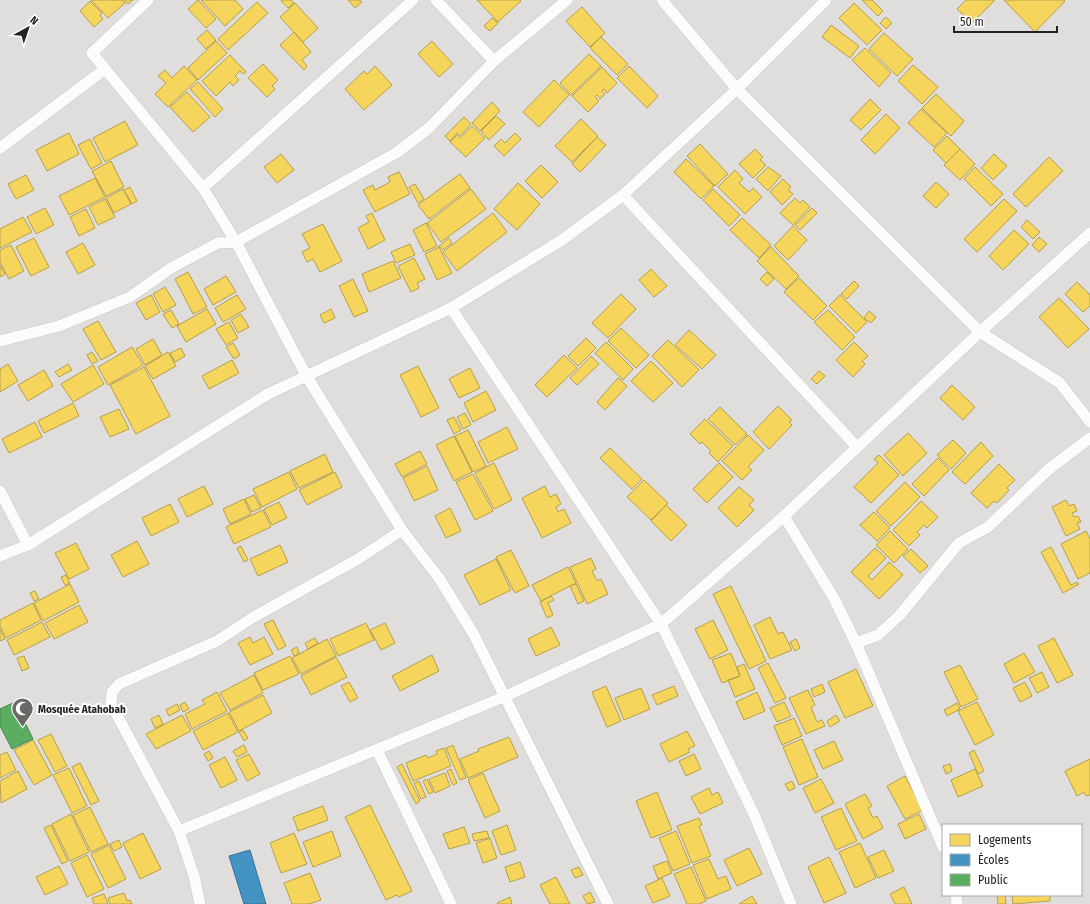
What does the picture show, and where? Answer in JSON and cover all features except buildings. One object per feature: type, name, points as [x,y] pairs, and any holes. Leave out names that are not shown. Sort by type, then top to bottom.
[{"type":"street","points":[[148,0],[92,53],[203,188],[236,242],[307,377],[402,530],[439,578],[470,627],[506,696],[608,904]]},
{"type":"street","points":[[203,188],[414,0]]},
{"type":"street","points":[[436,0],[494,61]]},
{"type":"street","points":[[0,341],[59,326],[130,297],[170,268],[218,243],[236,242],[396,153],[429,128],[494,61],[567,0]]},
{"type":"street","points":[[662,0],[737,89],[980,332],[1060,383],[1090,422]]},
{"type":"street","points":[[0,556],[28,544],[268,394],[452,308],[562,240],[623,195],[737,89],[826,0]]},
{"type":"street","points":[[0,148],[105,68]]},
{"type":"street","points":[[623,195],[857,447]]},
{"type":"street","points":[[179,831],[506,696],[661,624],[784,516],[980,332],[1090,233]]},
{"type":"street","points":[[452,308],[661,624],[753,812],[791,904]]},
{"type":"street","points":[[856,643],[878,635],[899,616],[959,543],[988,527],[1049,469],[1090,438]]},
{"type":"street","points":[[0,491],[28,544]]},
{"type":"street","points":[[784,516],[834,600],[856,643],[911,768],[942,845]]},
{"type":"street","points":[[200,904],[194,876],[179,831],[111,704],[112,692],[119,684],[217,641],[252,618],[358,559],[402,530]]},
{"type":"street","points":[[377,750],[451,904]]},
{"type":"shaded area","points":[[0,0],[1090,0],[1090,904],[0,904]]},
{"type":"place","name":"Mosquée Atahobah","points":[[23,728]]}]
